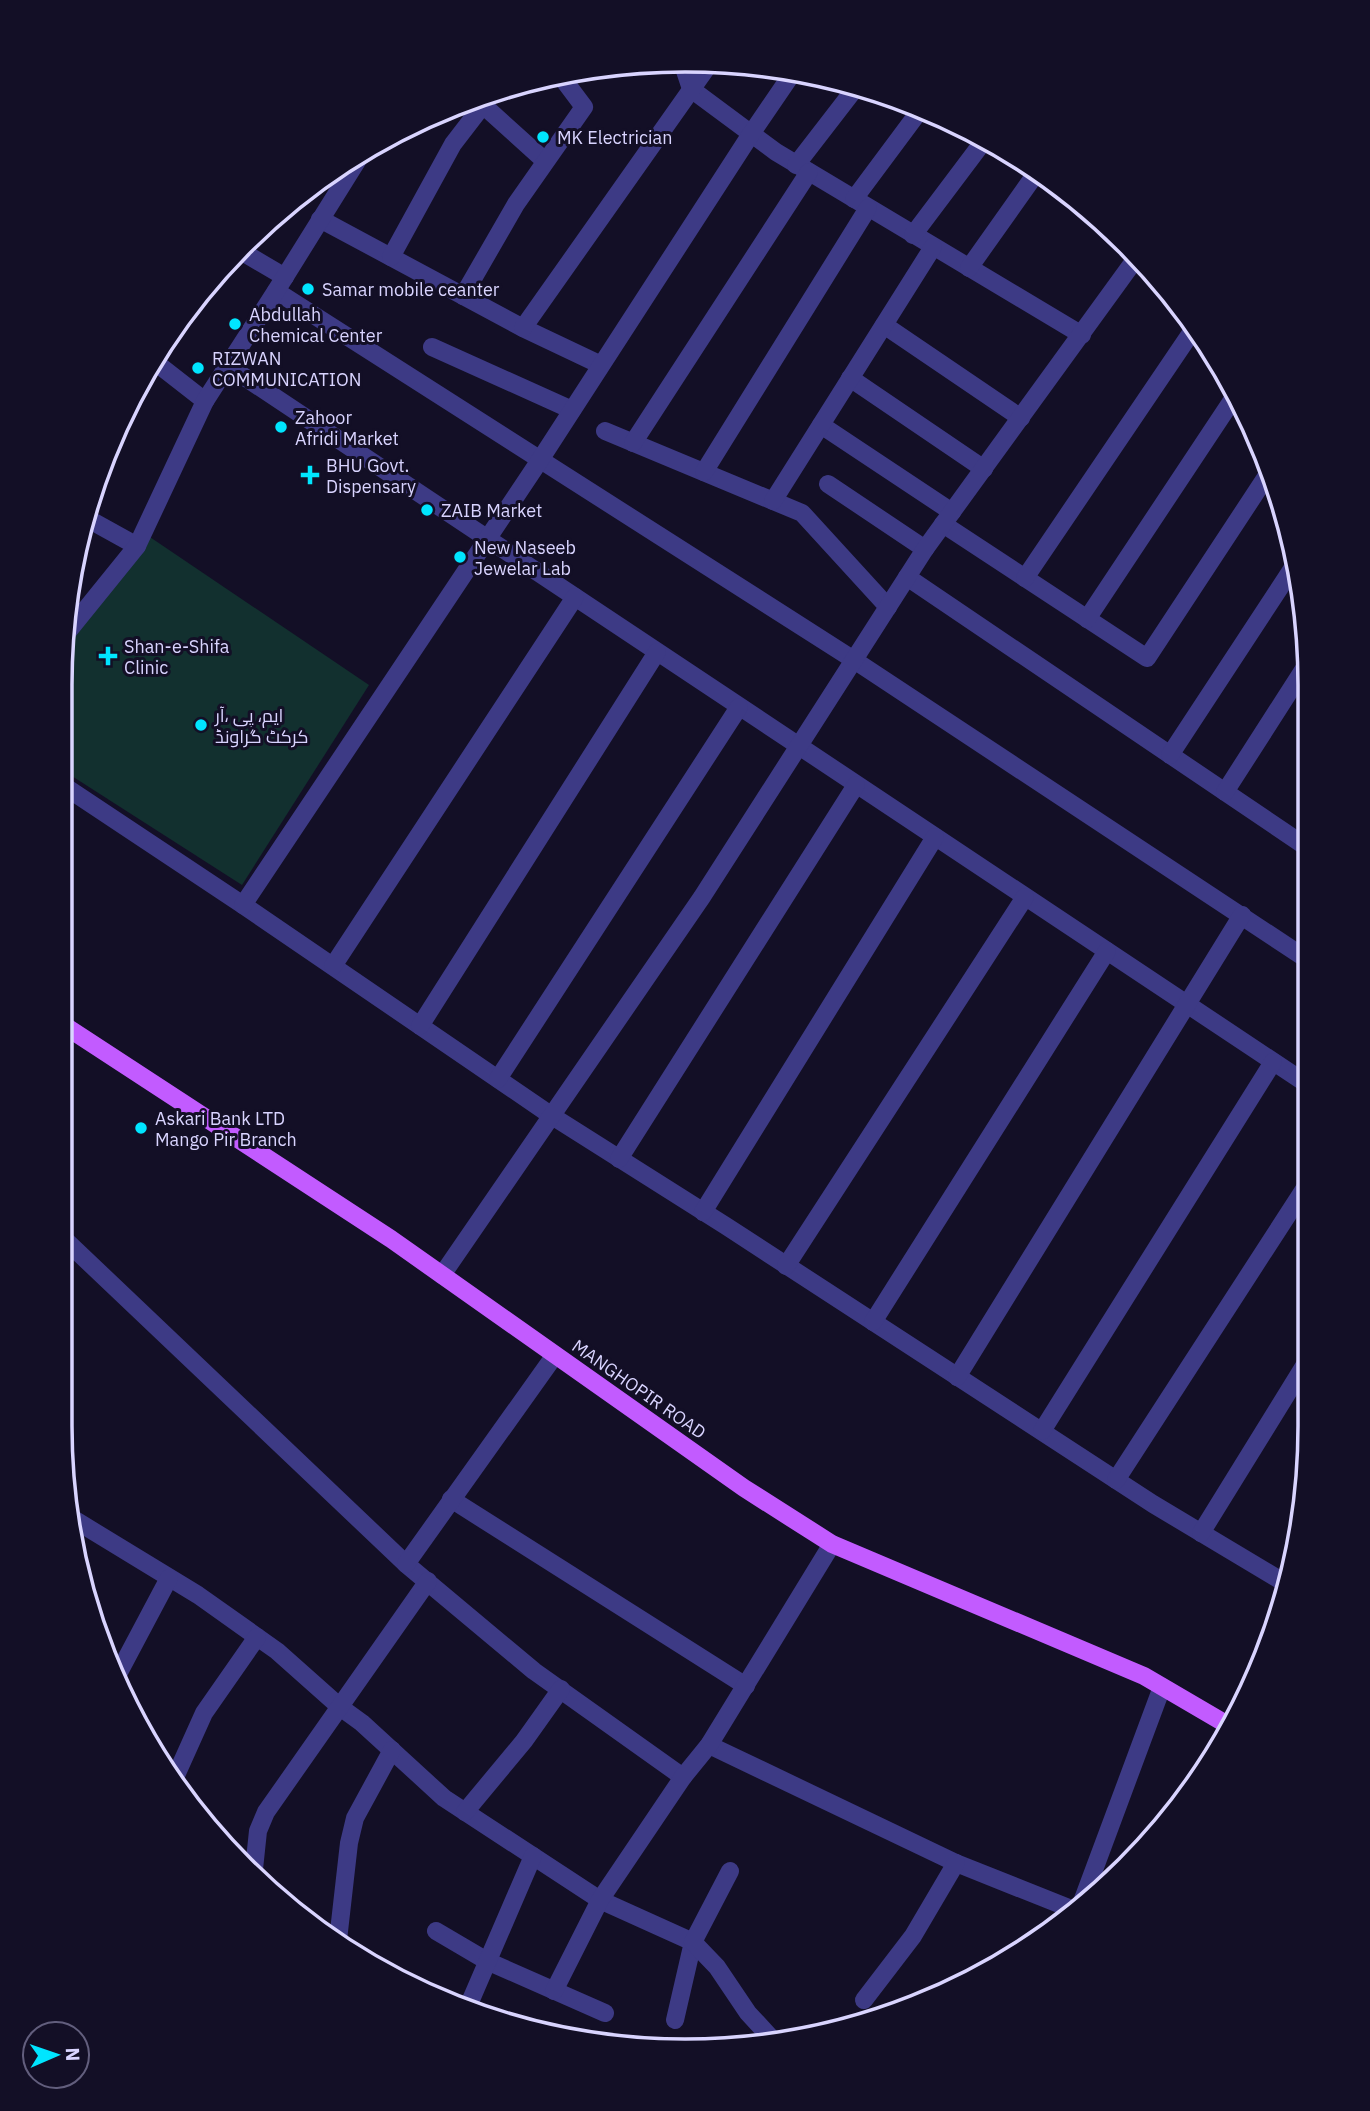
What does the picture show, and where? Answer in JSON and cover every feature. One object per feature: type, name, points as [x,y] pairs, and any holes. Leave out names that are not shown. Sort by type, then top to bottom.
[{"type":"main road","name":"MANGHOPIR ROAD","points":[[72,1031],[391,1239],[744,1488],[832,1544],[1143,1676],[1222,1721]]},
{"type":"street","points":[[685,72],[691,89],[803,169],[1082,335]]},
{"type":"street","points":[[523,328],[703,72]]},
{"type":"street","points":[[243,905],[540,460],[787,81]]},
{"type":"street","points":[[463,296],[508,217],[583,107],[567,84]]},
{"type":"street","points":[[633,443],[851,95]]},
{"type":"street","points":[[391,257],[453,144],[482,106]]},
{"type":"street","points":[[484,106],[545,161]]},
{"type":"street","points":[[704,472],[861,204],[916,117]]},
{"type":"street","points":[[913,235],[979,147]]},
{"type":"street","points":[[75,623],[138,546],[205,401],[351,171]]},
{"type":"street","points":[[969,268],[1032,179]]},
{"type":"street","points":[[320,219],[523,328],[601,365]]},
{"type":"street","points":[[773,501],[933,247]]},
{"type":"street","points":[[246,256],[281,284],[540,460],[854,660],[1298,953]]},
{"type":"street","points":[[442,1275],[702,897],[925,549],[1131,265]]},
{"type":"street","points":[[884,325],[1021,418]]},
{"type":"street","points":[[1025,578],[1189,336]]},
{"type":"street","points":[[432,347],[572,410]]},
{"type":"street","points":[[228,366],[1298,1078]]},
{"type":"street","points":[[161,367],[205,401]]},
{"type":"street","points":[[850,378],[984,469]]},
{"type":"street","points":[[1087,619],[1230,404]]},
{"type":"street","points":[[821,425],[1025,578],[1147,658],[1263,480]]},
{"type":"street","points":[[605,432],[802,513],[888,607]]},
{"type":"street","points":[[828,484],[925,549]]},
{"type":"street","points":[[94,522],[138,546]]},
{"type":"street","points":[[1170,755],[1288,575]]},
{"type":"street","points":[[907,577],[1225,792],[1298,836]]},
{"type":"street","points":[[333,966],[575,597]]},
{"type":"street","points":[[420,1026],[657,652]]},
{"type":"street","points":[[1225,792],[1298,678]]},
{"type":"street","points":[[498,1079],[739,707]]},
{"type":"street","points":[[619,1159],[856,785]]},
{"type":"street","points":[[72,791],[552,1116],[1116,1480],[1278,1579]]},
{"type":"street","points":[[703,1212],[935,836]]},
{"type":"street","points":[[786,1266],[1025,897]]},
{"type":"street","points":[[957,1377],[1242,915]]},
{"type":"street","points":[[873,1322],[1107,951]]},
{"type":"street","points":[[1042,1431],[1273,1062]]},
{"type":"street","points":[[1116,1480],[1298,1202]]},
{"type":"street","points":[[72,1246],[406,1564],[534,1671],[683,1777]]},
{"type":"street","points":[[406,1564],[555,1355]]},
{"type":"street","points":[[1201,1533],[1298,1376]]},
{"type":"street","points":[[451,1499],[746,1686]]},
{"type":"street","points":[[80,1523],[169,1577],[277,1651],[362,1723],[444,1798],[600,1900],[693,1942],[718,1966],[748,2013],[767,2034]]},
{"type":"street","points":[[554,1991],[600,1900],[683,1777],[709,1745],[832,1544]]},
{"type":"street","points":[[121,1668],[169,1577]]},
{"type":"street","points":[[255,1863],[258,1831],[266,1812],[428,1581]]},
{"type":"street","points":[[178,1771],[204,1713],[257,1637]]},
{"type":"street","points":[[1104,1872],[1162,1687]]},
{"type":"street","points":[[465,1812],[524,1741],[561,1689]]},
{"type":"street","points":[[709,1745],[956,1863],[1066,1907]]},
{"type":"street","points":[[339,1932],[349,1843],[355,1818],[392,1750]]},
{"type":"street","points":[[471,2001],[533,1856]]},
{"type":"street","points":[[864,2000],[913,1936],[956,1863]]},
{"type":"street","points":[[675,2020],[693,1942],[730,1871]]},
{"type":"street","points":[[436,1931],[487,1961],[605,2013]]},
{"type":"green space","points":[[141,531],[369,685],[242,885],[72,776],[75,624]]},
{"type":"place","name":"MK Electrician","points":[[543,137]]},
{"type":"place","name":"Samar mobile ceanter","points":[[308,289]]},
{"type":"place","name":"Abdullah Chemical Center","points":[[235,324]]},
{"type":"place","name":"RIZWAN COMMUNICATION","points":[[198,368]]},
{"type":"place","name":"Zahoor Afridi Market","points":[[281,427]]},
{"type":"place","name":"BHU Govt. Dispensary","points":[[310,475]]},
{"type":"place","name":"ZAIB Market","points":[[427,510]]},
{"type":"place","name":"New Naseeb Jewelar Lab","points":[[460,557]]},
{"type":"place","name":"Shan-e-Shifa Clinic","points":[[108,656]]},
{"type":"place","name":"ایم، پی ،آر کرکٹ گراونڈ","points":[[201,725]]},
{"type":"place","name":"Askari Bank LTD Mango Pir Branch","points":[[141,1128]]}]
